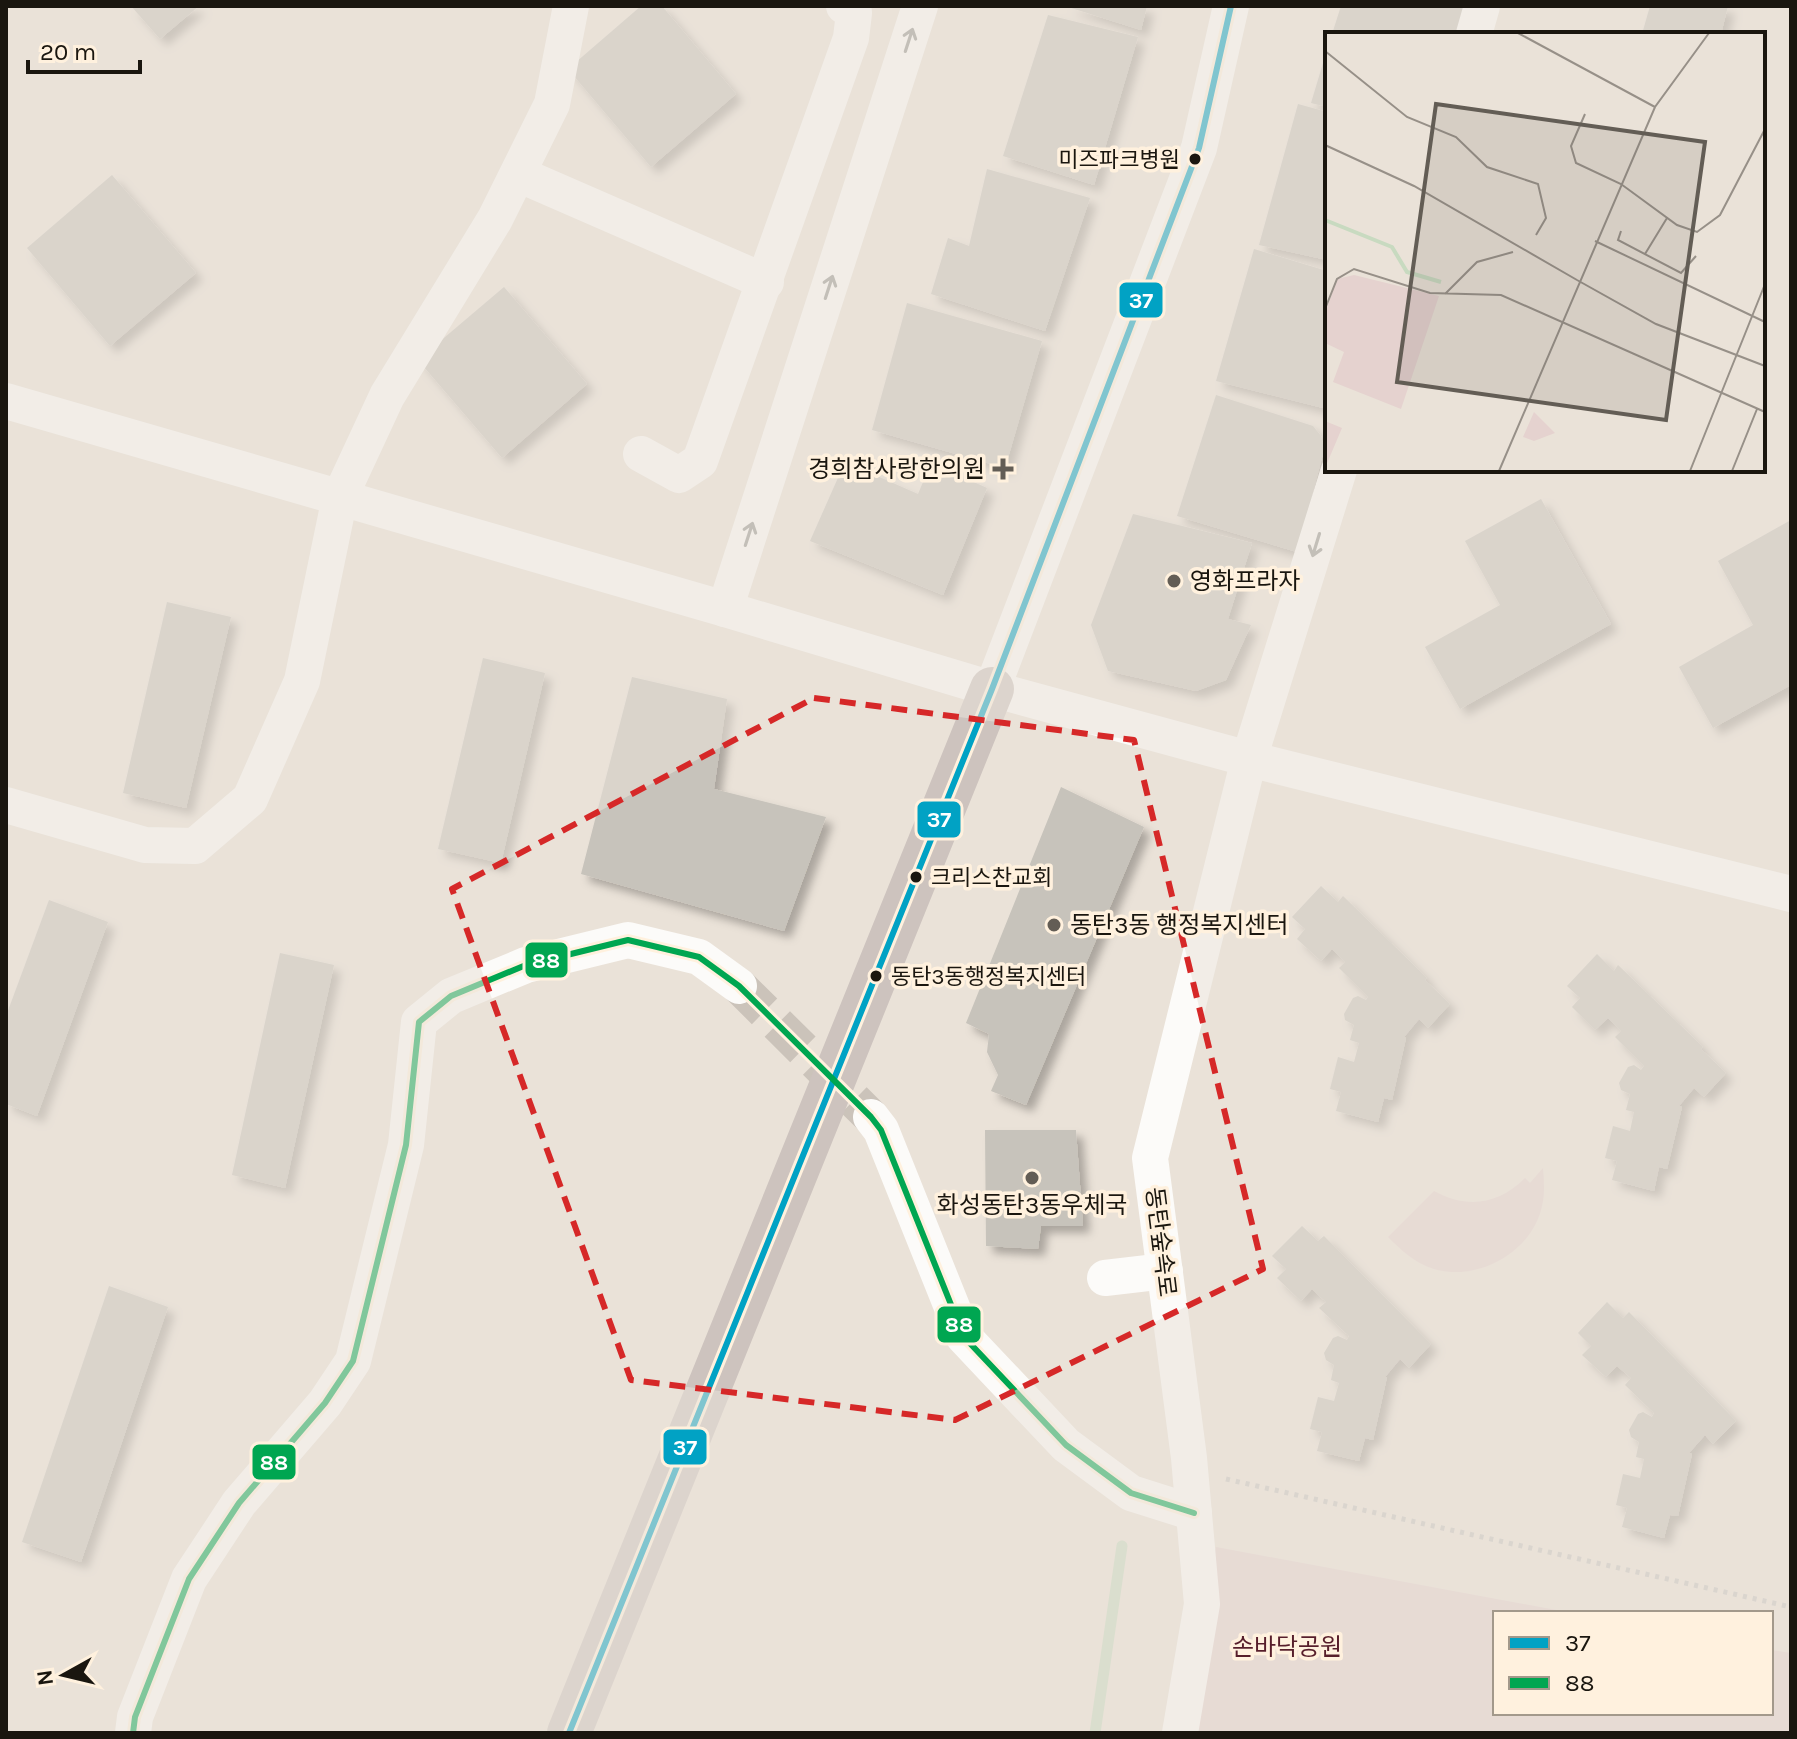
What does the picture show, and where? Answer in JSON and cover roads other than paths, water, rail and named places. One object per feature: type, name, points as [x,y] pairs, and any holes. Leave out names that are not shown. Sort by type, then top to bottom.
[{"type":"main road","points":[[569,1733],[992,689]]},
{"type":"street","points":[[6,805],[145,845],[195,846],[250,799],[302,681],[340,497],[387,396],[495,219],[552,104],[571,6]]},
{"type":"street","points":[[641,454],[679,475],[700,461],[851,38],[854,13],[844,6]]},
{"type":"street","points":[[725,609],[920,6]]},
{"type":"street","points":[[992,689],[1199,148],[1231,6]]},
{"type":"street","points":[[1475,32],[1482,6]]},
{"type":"street","points":[[518,174],[766,282]]},
{"type":"street","points":[[6,401],[992,689],[1249,759],[1791,894]]},
{"type":"street","name":"동탄숲속로","points":[[1180,1733],[1202,1604],[1190,1471],[1150,1158],[1249,759],[1338,472]]},
{"type":"street","points":[[133,1733],[140,1703],[189,1579],[239,1503],[325,1403],[353,1361],[406,1145],[419,1022],[451,996],[526,965],[628,940],[699,957],[739,986]]},
{"type":"street","points":[[871,1117],[881,1130],[964,1337],[1066,1445],[1131,1493],[1194,1513]]},
{"type":"street","points":[[1105,1278],[1165,1271]]},
{"type":"waterway","points":[[1095,1733],[1122,1546]]},
{"type":"tunnel","points":[[739,986],[871,1117]]},
{"type":"place","name":"미즈파크병원","points":[[1195,159]]},
{"type":"place","name":"경희참사랑한의원","points":[[1003,469]]},
{"type":"place","name":"영화프라자","points":[[1174,581]]},
{"type":"place","name":"크리스찬교회","points":[[916,877]]},
{"type":"place","name":"동탄3동 행정복지센터","points":[[1054,925]]},
{"type":"place","name":"동탄3동행정복지센터","points":[[876,976]]},
{"type":"place","name":"화성동탄3동우체국","points":[[1032,1178]]},
{"type":"park label","name":"손바닥공원","points":[[1287,1647]]}]
